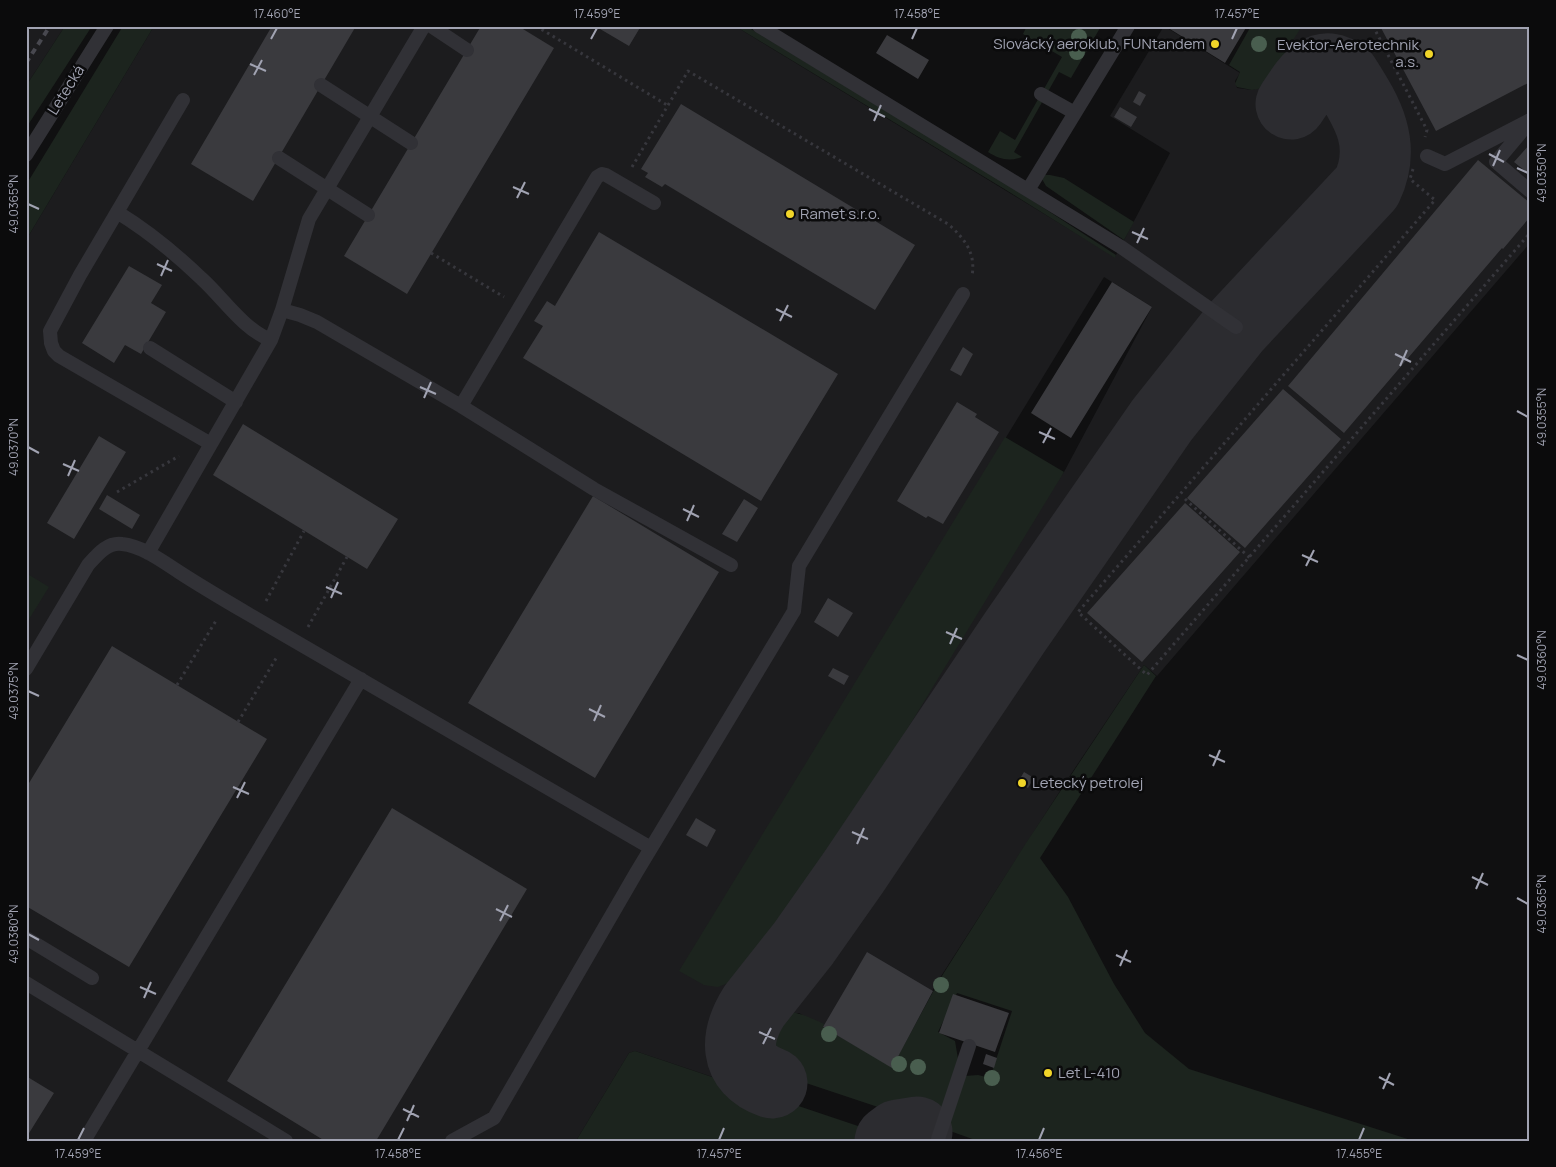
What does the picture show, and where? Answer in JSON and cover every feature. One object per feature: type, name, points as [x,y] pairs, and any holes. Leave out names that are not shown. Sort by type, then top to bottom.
[{"type":"lane","name":"Letecká","points":[[26,155],[107,26]]},
{"type":"lane","points":[[148,553],[271,340],[282,310],[309,219],[424,26]]},
{"type":"lane","points":[[431,26],[467,50]]},
{"type":"lane","points":[[759,26],[1121,247],[1236,327]]},
{"type":"lane","points":[[1028,190],[1128,26]]},
{"type":"lane","points":[[321,86],[412,143]]},
{"type":"lane","points":[[1041,94],[1075,113]]},
{"type":"lane","points":[[183,100],[80,275],[50,331],[51,343],[54,351],[59,356],[211,445]]},
{"type":"lane","points":[[1421,159],[1445,164],[1530,120]]},
{"type":"lane","points":[[1530,120],[1496,162],[1530,191]]},
{"type":"lane","points":[[279,158],[368,215]]},
{"type":"lane","points":[[460,406],[597,177],[602,174],[606,175],[654,204]]},
{"type":"lane","points":[[117,212],[169,249],[253,330],[271,340]]},
{"type":"lane","points":[[452,1141],[494,1118],[651,848],[794,611],[799,566],[963,294]]},
{"type":"lane","points":[[282,310],[300,314],[317,322],[594,488],[731,565]]},
{"type":"lane","points":[[150,348],[236,402]]},
{"type":"lane","points":[[26,669],[88,565],[105,548],[112,544],[121,543],[148,553],[227,602],[651,848]]},
{"type":"lane","points":[[84,1141],[361,679]]},
{"type":"lane","points":[[26,938],[92,978]]},
{"type":"lane","points":[[26,983],[286,1141]]},
{"type":"lane","points":[[938,1139],[969,1046]]},
{"type":"path","points":[[536,26],[667,105]]},
{"type":"path","points":[[1373,26],[1427,130],[1424,138]]},
{"type":"path","points":[[622,184],[688,71],[948,224],[963,238],[974,258],[972,277],[963,294]]},
{"type":"path","points":[[1421,159],[1410,179],[1435,200],[1078,612],[1147,675],[1530,233]]},
{"type":"path","points":[[431,253],[520,306]]},
{"type":"path","points":[[117,492],[186,452],[211,445]]},
{"type":"path","points":[[1185,499],[1250,558]]},
{"type":"path","points":[[256,619],[304,531]]},
{"type":"path","points":[[238,722],[294,640],[347,557]]},
{"type":"path","points":[[177,685],[227,602]]},
{"type":"shaded area","points":[[32,26],[65,26],[26,86],[26,36]]},
{"type":"shaded area","points":[[65,26],[92,26],[26,128],[26,86]]},
{"type":"shaded area","points":[[123,26],[154,26],[26,240],[26,185]]},
{"type":"shaded area","points":[[154,26],[735,26],[1115,257],[1170,153],[1110,116],[1164,26],[1240,73],[1235,81],[1237,88],[1252,90],[1263,87],[1301,26],[1530,26],[1530,243],[1157,676],[1144,665],[1069,777],[936,984],[892,1066],[799,1013],[790,1013],[791,1071],[803,1082],[796,1105],[635,1051],[629,1053],[576,1141],[26,1141],[26,240]],"holes":[[[1104,277],[1152,307],[1064,472],[680,971]]]},
{"type":"shaded area","points":[[735,26],[746,26],[1002,181],[1116,255],[1115,258],[1006,190]]},
{"type":"shaded area","points":[[1027,26],[1100,28],[1071,78],[1059,72],[1014,152],[1022,157],[1004,159],[988,152],[1000,131],[1015,140],[1062,57],[1023,34]]},
{"type":"shaded area","points":[[1251,26],[1302,26],[1263,88],[1252,90],[1237,87],[1235,84],[1240,72],[1229,65]]},
{"type":"shaded area","points":[[1045,175],[1064,178],[1134,222],[1124,240],[1046,186],[1042,179]]},
{"type":"shaded area","points":[[1005,437],[1064,472],[792,918],[762,962],[740,978],[718,987],[704,985],[679,971]]},
{"type":"shaded area","points":[[26,573],[49,587],[26,624]]},
{"type":"shaded area","points":[[1144,665],[1156,676],[1040,858],[1068,897],[1114,984],[1145,1033],[1189,1069],[1414,1141],[978,1141],[950,1131],[947,1126],[965,1076],[978,1075],[990,1078],[1012,1011],[957,993],[938,1032],[955,1041],[958,1059],[937,1122],[932,1125],[803,1082],[781,1061],[777,1053],[772,1022],[775,1014],[787,1012],[800,1014],[824,1024],[823,1027],[892,1067],[940,979],[1026,843]]},
{"type":"shaded area","points":[[635,1051],[861,1127],[868,1131],[873,1141],[576,1141],[629,1053]]},
{"type":"building","points":[[272,26],[356,26],[253,201],[191,164]]},
{"type":"building","points":[[481,26],[518,26],[554,48],[407,294],[344,256]]},
{"type":"building","points":[[595,26],[641,26],[629,46]]},
{"type":"building","name":"Slovácký aeroklub, FUNtandem","points":[[1165,26],[1247,26],[1225,63]]},
{"type":"building","points":[[1380,26],[1530,26],[1530,82],[1436,131]]},
{"type":"building","points":[[887,35],[929,60],[918,79],[876,53]]},
{"type":"building","points":[[1139,91],[1146,95],[1140,106],[1133,102]]},
{"type":"building","name":"Ramet s.r.o.","points":[[681,104],[915,245],[875,310],[665,184],[662,187],[645,177],[648,173],[641,169]]},
{"type":"building","points":[[1120,107],[1137,117],[1131,127],[1114,117]]},
{"type":"building","points":[[1530,144],[1530,175],[1514,162]]},
{"type":"building","points":[[1478,160],[1530,203],[1530,217],[1344,433],[1288,386]]},
{"type":"building","points":[[599,232],[838,374],[761,501],[523,358],[543,326],[534,321],[547,301],[555,306]]},
{"type":"building","points":[[129,266],[162,285],[151,303],[166,312],[141,354],[125,345],[114,363],[82,343]]},
{"type":"building","points":[[1112,282],[1152,307],[1071,438],[1031,413]]},
{"type":"building","points":[[963,347],[973,354],[961,376],[950,370]]},
{"type":"building","points":[[1283,389],[1341,439],[1245,548],[1187,498]]},
{"type":"building","points":[[957,402],[977,414],[975,417],[999,432],[943,524],[928,516],[926,518],[897,501]]},
{"type":"building","points":[[243,424],[398,519],[367,569],[213,475]]},
{"type":"building","points":[[99,436],[126,452],[74,539],[47,523]]},
{"type":"building","points":[[107,495],[140,515],[132,529],[99,509]]},
{"type":"building","points":[[593,496],[719,572],[595,778],[468,703]]},
{"type":"building","points":[[744,499],[758,508],[737,542],[722,534]]},
{"type":"building","points":[[1185,503],[1240,552],[1142,662],[1087,613]]},
{"type":"building","points":[[828,598],[853,613],[838,637],[814,622]]},
{"type":"building","points":[[112,646],[267,739],[129,967],[26,906],[26,788]]},
{"type":"building","points":[[833,668],[849,676],[844,685],[828,676]]},
{"type":"building","points":[[1024,772],[1034,778],[1028,788],[1018,782]]},
{"type":"building","points":[[392,808],[527,889],[376,1141],[325,1141],[227,1081]]},
{"type":"building","points":[[696,818],[716,830],[707,847],[686,835]]},
{"type":"building","points":[[867,952],[933,991],[892,1068],[823,1027]]},
{"type":"building","points":[[953,994],[1009,1013],[995,1052],[939,1033]]},
{"type":"building","points":[[986,1054],[997,1058],[994,1068],[983,1064]]},
{"type":"building","points":[[26,1076],[54,1093],[26,1138]]},
{"type":"taxiway","points":[[772,1083],[759,1077],[750,1069],[744,1060],[741,1050],[743,1029],[754,1006],[803,944],[853,873],[1015,632],[1162,420],[1236,327],[1367,187],[1373,172],[1375,143],[1361,103],[1345,77],[1336,71],[1320,70],[1307,81],[1291,104]]},
{"type":"taxiway","points":[[890,1141],[898,1135],[917,1132]]},
{"type":"railway","points":[[26,63],[50,26]]},
{"type":"place","name":"Slovácký aeroklub, FUNtandem","points":[[1215,44]]},
{"type":"place","name":"Evektor-Aerotechnik a.s.","points":[[1429,54]]},
{"type":"place","name":"Ramet s.r.o.","points":[[790,214]]},
{"type":"place","name":"Letecký petrolej","points":[[1022,783]]},
{"type":"place","name":"Let L-410","points":[[1048,1073]]}]
